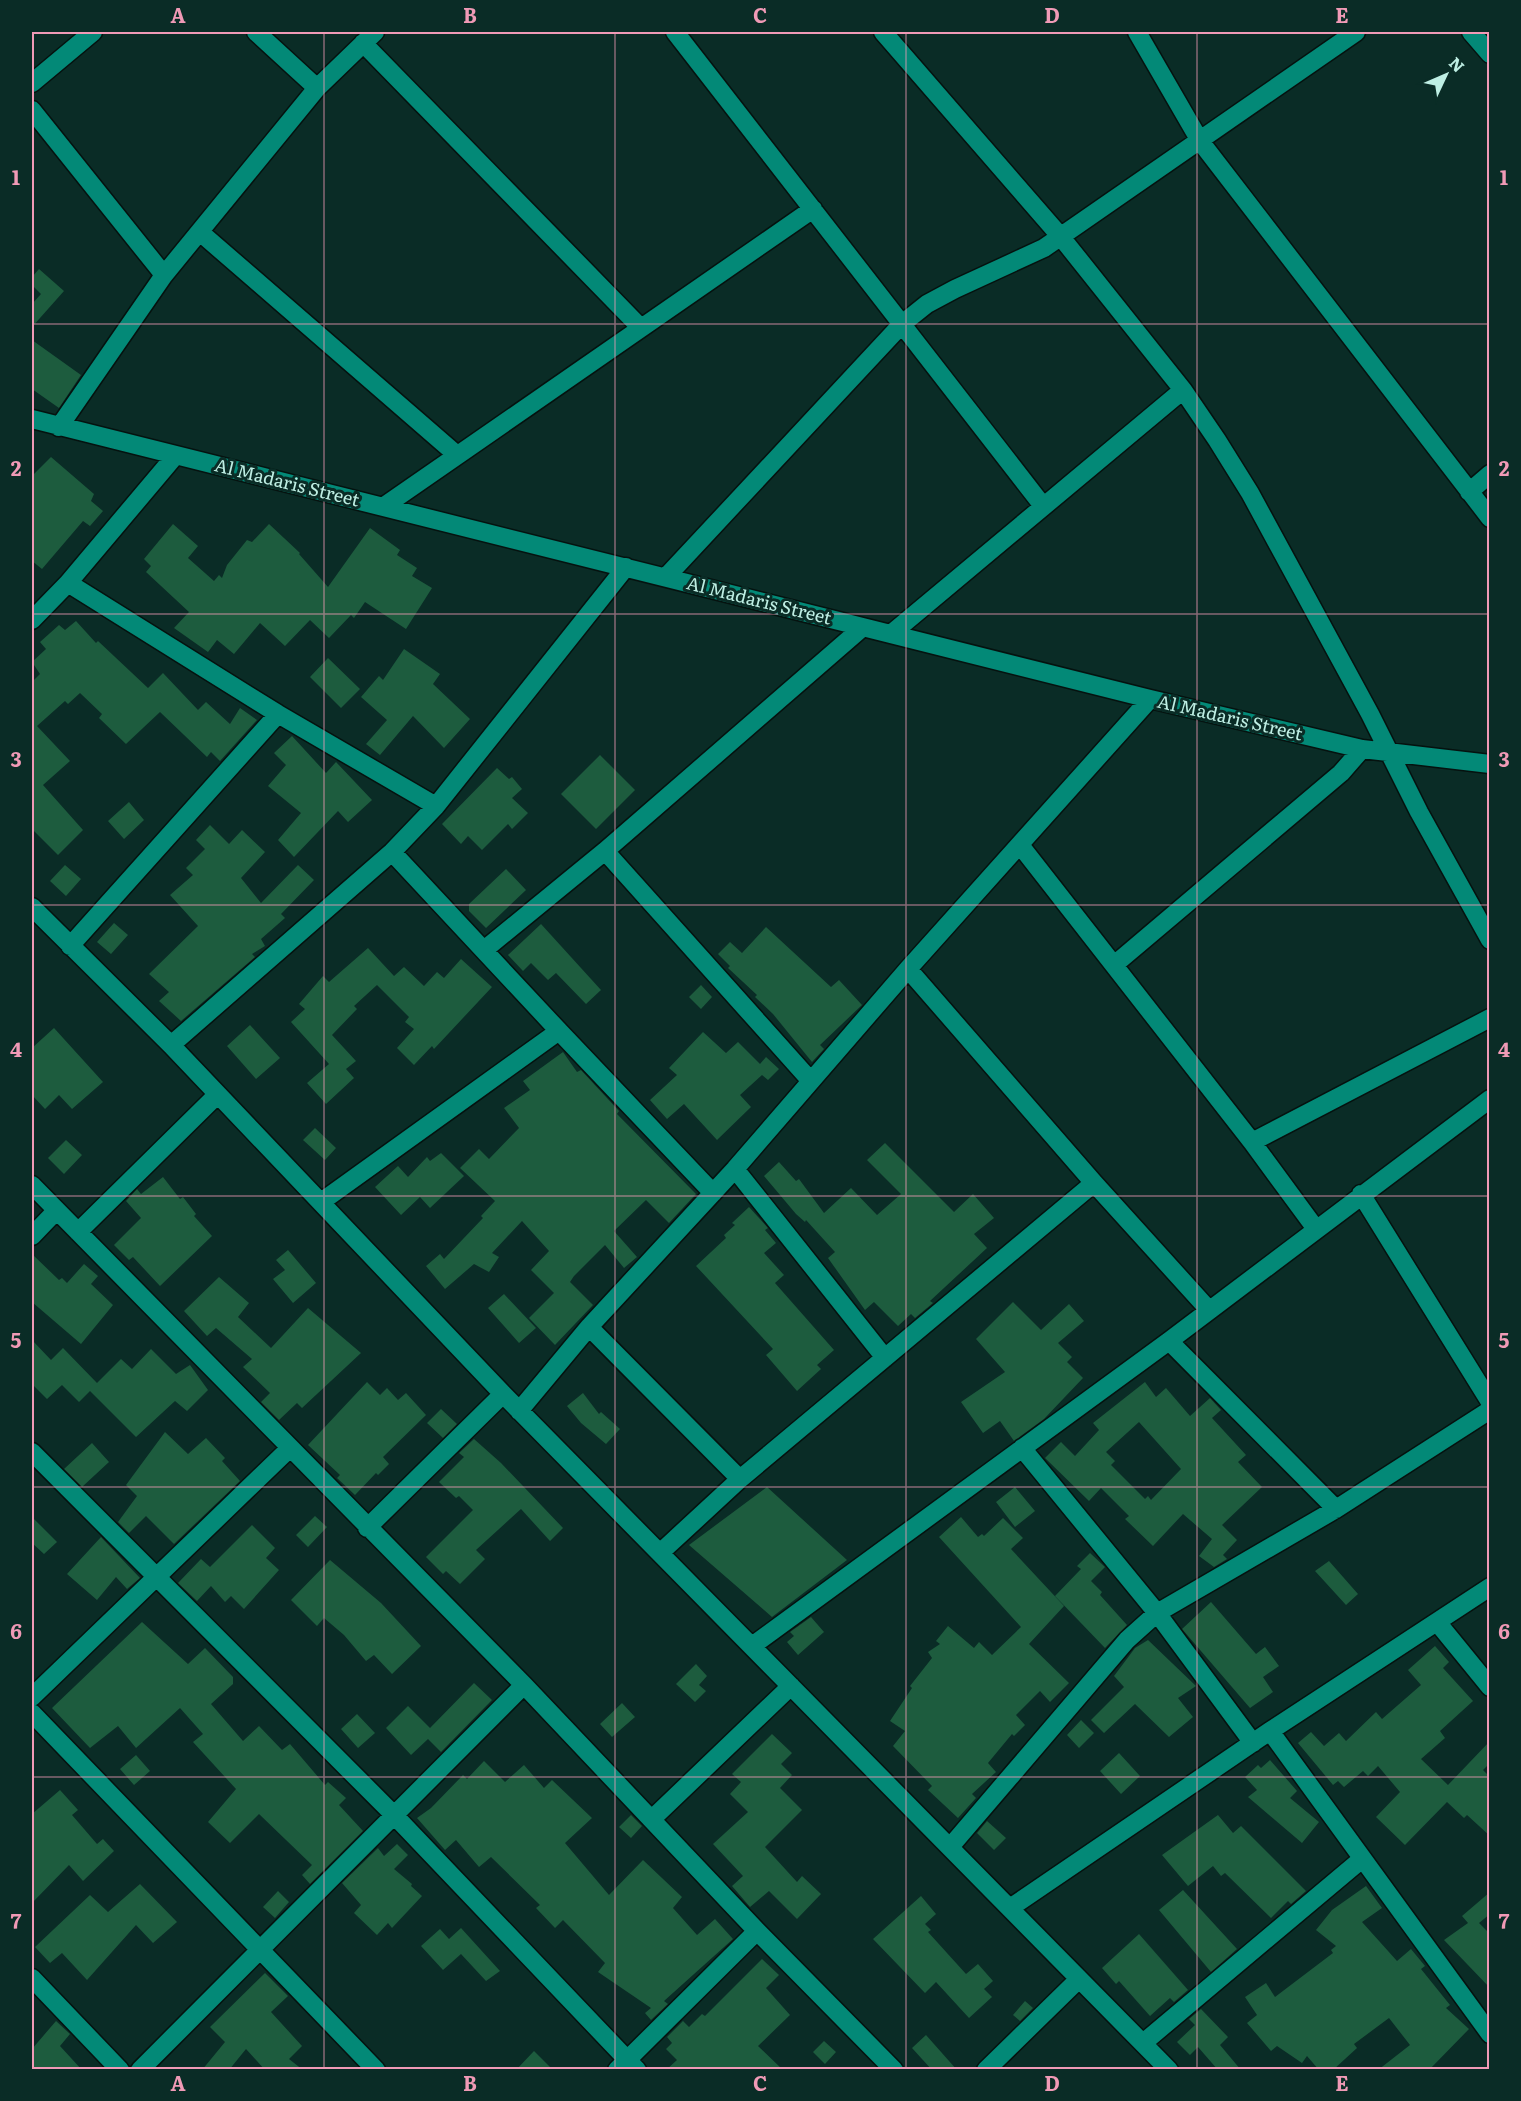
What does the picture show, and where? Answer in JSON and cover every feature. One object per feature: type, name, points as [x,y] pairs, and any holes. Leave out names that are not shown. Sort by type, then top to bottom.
[{"type":"street","points":[[32,84],[93,32]]},
{"type":"street","points":[[256,32],[316,88]]},
{"type":"street","points":[[675,32],[1043,506]]},
{"type":"street","points":[[883,32],[1061,237],[1183,390],[1250,493],[1390,752],[1419,812],[1490,940]]},
{"type":"street","points":[[1137,32],[1200,141],[1490,518]]},
{"type":"street","points":[[666,577],[902,324],[927,304],[955,289],[1014,264],[1061,237],[1356,32]]},
{"type":"street","points":[[1471,32],[1490,54]]},
{"type":"street","points":[[58,427],[164,275],[201,233],[316,88],[369,37],[641,328]]},
{"type":"street","points":[[32,110],[164,275]]},
{"type":"street","points":[[383,507],[813,209]]},
{"type":"street","points":[[201,233],[457,455]]},
{"type":"street","points":[[891,634],[1183,390]]},
{"type":"street","name":"Al Madaris Street","points":[[32,419],[1150,699],[1362,748],[1490,764]]},
{"type":"street","points":[[32,620],[68,583],[175,456]]},
{"type":"street","points":[[1469,492],[1490,474]]},
{"type":"street","points":[[171,1045],[392,852],[435,806],[626,567]]},
{"type":"street","points":[[68,583],[278,714],[435,806]]},
{"type":"street","points":[[484,951],[605,851],[863,627]]},
{"type":"street","points":[[519,1411],[589,1327],[735,1170],[810,1080],[1150,699]]},
{"type":"street","points":[[70,946],[278,714]]},
{"type":"street","points":[[1114,964],[1341,773],[1362,748]]},
{"type":"street","points":[[1020,845],[1252,1142],[1316,1229]]},
{"type":"street","points":[[605,851],[810,1080]]},
{"type":"street","points":[[392,852],[713,1192]]},
{"type":"street","points":[[32,908],[171,1045],[503,1395],[661,1552],[1169,2070]]},
{"type":"street","points":[[908,969],[1094,1183],[1209,1310]]},
{"type":"street","points":[[1252,1142],[1490,1018]]},
{"type":"street","points":[[321,1202],[559,1031]]},
{"type":"street","points":[[78,1232],[217,1095]]},
{"type":"street","points":[[752,1646],[1168,1341],[1360,1194],[1490,1099]]},
{"type":"street","points":[[735,1170],[885,1358]]},
{"type":"street","points":[[661,1552],[740,1479],[1094,1183]]},
{"type":"street","points":[[32,1185],[289,1449],[524,1685],[653,1818],[757,1931],[894,2070]]},
{"type":"street","points":[[1360,1194],[1490,1402]]},
{"type":"street","points":[[32,1236],[56,1211]]},
{"type":"street","points":[[589,1327],[740,1479]]},
{"type":"street","points":[[1168,1341],[1336,1509]]},
{"type":"street","points":[[367,1528],[503,1395]]},
{"type":"street","points":[[950,1847],[1127,1640],[1157,1613],[1336,1509],[1490,1410]]},
{"type":"street","points":[[1022,1448],[1157,1613],[1252,1743]]},
{"type":"street","points":[[32,1697],[289,1449]]},
{"type":"street","points":[[32,1452],[393,1815],[627,2066],[757,1931]]},
{"type":"street","points":[[1010,1908],[1252,1743],[1490,1587]]},
{"type":"street","points":[[1437,1622],[1490,1687]]},
{"type":"street","points":[[140,2070],[260,1947],[524,1685]]},
{"type":"street","points":[[653,1818],[791,1686]]},
{"type":"street","points":[[32,1713],[260,1947],[376,2070]]},
{"type":"street","points":[[1270,1731],[1490,2034]]},
{"type":"street","points":[[1143,2043],[1362,1859]]},
{"type":"street","points":[[32,1978],[120,2070]]},
{"type":"street","points":[[986,2070],[1079,1979]]},
{"type":"building","points":[[39,269],[64,291],[32,327],[32,304],[41,294],[32,285],[32,277]]},
{"type":"building","points":[[32,340],[81,375],[59,408],[32,389]]},
{"type":"building","points":[[51,457],[94,494],[91,501],[103,511],[90,526],[83,521],[42,569],[32,561],[32,476]]},
{"type":"building","points":[[173,524],[198,546],[188,558],[214,581],[219,575],[222,578],[227,565],[247,540],[252,542],[269,524],[300,553],[328,587],[370,528],[400,550],[397,555],[417,568],[412,576],[432,588],[406,629],[365,602],[354,618],[351,615],[329,638],[310,620],[285,646],[260,623],[234,654],[217,640],[208,652],[174,628],[189,612],[146,572],[151,566],[144,559]]},
{"type":"building","points":[[76,621],[96,643],[98,641],[148,688],[163,673],[198,710],[206,702],[230,724],[240,708],[257,720],[220,761],[211,752],[207,757],[160,712],[126,744],[99,718],[102,714],[80,693],[68,704],[65,701],[37,726],[70,761],[43,785],[83,830],[58,855],[32,829],[32,682],[40,674],[32,662],[46,649],[40,642],[59,625],[65,630]]},
{"type":"building","points":[[404,649],[440,674],[433,684],[470,719],[444,748],[413,716],[380,755],[366,744],[387,720],[361,697],[379,676],[383,680]]},
{"type":"building","points":[[328,658],[360,689],[341,708],[310,677]]},
{"type":"building","points":[[292,736],[326,773],[336,762],[372,800],[348,822],[338,811],[294,857],[278,840],[301,813],[268,786],[286,765],[274,753]]},
{"type":"building","points":[[600,755],[635,790],[596,829],[561,794]]},
{"type":"building","points":[[497,768],[509,779],[512,777],[522,789],[512,798],[528,813],[512,829],[508,824],[482,850],[468,836],[461,844],[442,824]]},
{"type":"building","points":[[129,802],[144,820],[124,839],[108,821]]},
{"type":"building","points":[[210,825],[229,844],[242,830],[265,852],[241,878],[261,903],[298,865],[314,880],[281,914],[285,918],[261,939],[265,946],[252,954],[255,957],[181,1021],[159,1001],[169,992],[149,974],[198,926],[170,895],[193,875],[186,868],[205,849],[196,840]]},
{"type":"building","points":[[65,865],[81,879],[66,896],[50,881]]},
{"type":"building","points":[[506,869],[526,890],[486,928],[469,911],[469,904]]},
{"type":"building","points":[[114,923],[128,935],[111,954],[97,942]]},
{"type":"building","points":[[541,924],[601,990],[586,1004],[556,973],[548,980],[531,963],[523,971],[508,955]]},
{"type":"building","points":[[766,927],[831,987],[839,980],[862,1005],[820,1045],[824,1049],[812,1062],[773,1014],[755,997],[757,995],[728,968],[730,966],[718,954],[730,942],[742,953]]},
{"type":"building","points":[[368,948],[394,976],[404,967],[424,986],[437,972],[444,978],[461,959],[492,987],[434,1049],[432,1046],[414,1065],[397,1048],[414,1029],[405,1022],[409,1017],[377,985],[354,1006],[357,1009],[332,1035],[356,1061],[346,1069],[354,1078],[326,1104],[307,1083],[329,1064],[291,1022],[305,1009],[299,1004],[323,976],[329,982]]},
{"type":"building","points":[[701,985],[712,997],[701,1009],[689,997]]},
{"type":"building","points":[[250,1025],[280,1058],[256,1079],[227,1046]]},
{"type":"building","points":[[54,1028],[103,1082],[72,1109],[59,1095],[45,1109],[32,1095],[32,1048]]},
{"type":"building","points":[[703,1032],[726,1053],[738,1042],[760,1064],[766,1057],[779,1069],[768,1080],[762,1075],[740,1095],[751,1107],[717,1140],[684,1104],[667,1119],[650,1100],[677,1075],[669,1068]]},
{"type":"building","points":[[563,1052],[577,1072],[581,1070],[619,1111],[617,1114],[696,1194],[669,1223],[646,1200],[614,1231],[637,1257],[624,1268],[605,1245],[574,1276],[570,1282],[593,1305],[555,1345],[529,1318],[554,1293],[531,1270],[549,1251],[522,1221],[492,1253],[499,1257],[489,1272],[474,1264],[445,1289],[426,1266],[440,1254],[444,1259],[483,1218],[481,1216],[495,1201],[460,1168],[479,1149],[489,1159],[519,1128],[504,1108],[530,1090],[523,1081]]},
{"type":"building","points":[[315,1128],[336,1148],[325,1160],[303,1140]]},
{"type":"building","points":[[66,1140],[82,1155],[64,1174],[48,1158]]},
{"type":"building","points":[[885,1143],[954,1212],[973,1194],[994,1218],[974,1234],[987,1248],[930,1301],[933,1303],[915,1318],[911,1314],[898,1326],[874,1302],[865,1310],[828,1258],[835,1252],[806,1220],[805,1222],[796,1214],[764,1176],[779,1162],[796,1181],[799,1179],[824,1213],[851,1188],[877,1215],[901,1194],[867,1160]]},
{"type":"building","points":[[441,1153],[464,1176],[430,1208],[420,1197],[401,1215],[375,1187],[398,1166],[408,1177],[427,1157],[430,1161]]},
{"type":"building","points":[[163,1177],[180,1199],[183,1197],[196,1214],[194,1216],[212,1236],[160,1286],[133,1257],[129,1260],[114,1245],[141,1218],[126,1201],[137,1189],[141,1194]]},
{"type":"building","points":[[749,1207],[768,1228],[765,1230],[776,1243],[764,1253],[784,1275],[775,1283],[834,1350],[817,1365],[821,1369],[797,1391],[766,1355],[773,1349],[696,1266],[726,1238],[724,1235],[735,1225],[732,1223]]},
{"type":"building","points":[[288,1250],[316,1283],[293,1303],[273,1279],[285,1270],[276,1260]]},
{"type":"building","points":[[32,1254],[59,1280],[62,1278],[67,1283],[84,1264],[98,1276],[91,1284],[113,1305],[81,1344],[32,1302]]},
{"type":"building","points":[[219,1277],[249,1303],[238,1317],[271,1348],[308,1308],[361,1353],[302,1408],[297,1403],[279,1420],[261,1402],[270,1393],[243,1367],[252,1359],[216,1328],[207,1336],[184,1311]]},
{"type":"building","points":[[504,1294],[536,1328],[519,1343],[488,1308]]},
{"type":"building","points":[[1013,1302],[1041,1330],[1069,1304],[1084,1321],[1058,1343],[1072,1357],[1067,1362],[1083,1378],[1044,1419],[1014,1441],[1000,1421],[983,1433],[961,1402],[1005,1372],[976,1339]]},
{"type":"building","points":[[32,1340],[51,1360],[63,1348],[97,1383],[121,1359],[132,1369],[151,1349],[176,1374],[190,1365],[208,1390],[187,1411],[175,1401],[136,1437],[90,1391],[79,1402],[62,1385],[47,1399],[32,1384]]},
{"type":"building","points":[[367,1382],[380,1395],[387,1388],[398,1400],[406,1393],[426,1415],[383,1457],[389,1464],[378,1475],[376,1473],[355,1495],[337,1478],[340,1475],[308,1445]]},
{"type":"building","points":[[1145,1382],[1156,1397],[1166,1388],[1190,1416],[1210,1398],[1221,1410],[1212,1418],[1246,1455],[1238,1462],[1262,1487],[1222,1525],[1237,1540],[1223,1555],[1227,1559],[1214,1567],[1199,1556],[1212,1539],[1183,1514],[1153,1546],[1125,1519],[1129,1516],[1101,1488],[1089,1501],[1045,1458],[1061,1442],[1075,1456],[1099,1430],[1093,1423]],"holes":[[[1139,1422],[1181,1469],[1151,1500],[1148,1496],[1145,1499],[1111,1465],[1115,1461],[1106,1452]]]},
{"type":"building","points":[[583,1393],[599,1414],[601,1412],[620,1429],[606,1444],[581,1423],[567,1406]]},
{"type":"building","points":[[441,1409],[457,1424],[443,1438],[427,1423]]},
{"type":"building","points":[[165,1432],[188,1454],[206,1438],[225,1458],[222,1461],[240,1481],[174,1544],[146,1516],[129,1533],[118,1522],[137,1496],[126,1485]]},
{"type":"building","points":[[474,1439],[501,1463],[563,1528],[550,1541],[521,1509],[476,1550],[485,1559],[460,1584],[446,1571],[443,1574],[426,1557],[473,1510],[459,1496],[456,1498],[439,1482],[464,1457],[459,1453]]},
{"type":"building","points":[[92,1443],[109,1462],[82,1487],[64,1469]]},
{"type":"building","points":[[767,1487],[847,1560],[772,1617],[689,1545]]},
{"type":"building","points":[[1015,1487],[1035,1511],[1015,1527],[996,1502]]},
{"type":"building","points":[[315,1516],[327,1527],[308,1547],[296,1535]]},
{"type":"building","points":[[32,1517],[57,1542],[44,1554],[32,1543]]},
{"type":"building","points":[[961,1517],[978,1537],[982,1534],[984,1536],[1003,1518],[1023,1538],[1011,1549],[1064,1606],[1029,1644],[1069,1683],[1050,1702],[1040,1691],[1016,1715],[1025,1725],[1014,1736],[1012,1734],[988,1763],[996,1772],[972,1794],[976,1798],[958,1818],[928,1790],[932,1786],[893,1746],[905,1731],[890,1721],[912,1688],[910,1686],[932,1658],[928,1652],[940,1644],[936,1641],[948,1626],[974,1648],[979,1642],[992,1655],[1021,1627],[939,1537]]},
{"type":"building","points":[[252,1525],[275,1548],[266,1558],[279,1570],[244,1609],[231,1596],[225,1602],[211,1586],[197,1601],[178,1583],[201,1559],[210,1567]]},
{"type":"building","points":[[101,1537],[140,1578],[127,1589],[116,1577],[97,1600],[67,1574]]},
{"type":"building","points":[[1090,1553],[1105,1567],[1091,1581],[1102,1592],[1100,1595],[1127,1625],[1105,1648],[1055,1596],[1081,1569],[1077,1566]]},
{"type":"building","points":[[330,1560],[381,1603],[421,1646],[392,1674],[374,1655],[366,1661],[344,1635],[324,1618],[317,1626],[291,1600]]},
{"type":"building","points":[[1329,1561],[1358,1594],[1346,1605],[1315,1571]]},
{"type":"building","points":[[1211,1602],[1256,1654],[1265,1647],[1279,1666],[1263,1677],[1273,1692],[1250,1708],[1182,1629]]},
{"type":"building","points":[[811,1617],[824,1632],[798,1655],[787,1642],[794,1636],[790,1632]]},
{"type":"building","points":[[142,1622],[188,1664],[205,1648],[233,1677],[233,1684],[211,1704],[243,1741],[259,1726],[282,1750],[290,1744],[325,1785],[328,1782],[346,1798],[339,1805],[363,1831],[310,1884],[302,1875],[312,1865],[259,1814],[230,1843],[208,1822],[236,1789],[193,1742],[203,1734],[180,1708],[136,1748],[118,1726],[90,1748],[52,1708]]},
{"type":"building","points":[[1148,1640],[1196,1686],[1178,1698],[1193,1717],[1169,1737],[1135,1704],[1104,1733],[1091,1720],[1124,1687],[1114,1676],[1135,1648]]},
{"type":"building","points":[[1435,1646],[1449,1662],[1443,1668],[1473,1701],[1440,1731],[1445,1738],[1421,1759],[1448,1785],[1490,1741],[1490,1763],[1483,1770],[1490,1777],[1490,1836],[1467,1815],[1464,1818],[1447,1802],[1405,1845],[1376,1817],[1400,1792],[1378,1766],[1368,1776],[1363,1771],[1344,1787],[1338,1781],[1333,1785],[1298,1743],[1311,1732],[1324,1746],[1339,1733],[1346,1741],[1376,1712],[1382,1719],[1421,1685],[1408,1670]]},
{"type":"building","points":[[696,1664],[707,1676],[699,1685],[706,1691],[695,1702],[676,1684]]},
{"type":"building","points":[[474,1683],[492,1700],[441,1752],[428,1739],[411,1755],[386,1728],[408,1706],[430,1728]]},
{"type":"building","points":[[622,1703],[635,1717],[612,1737],[600,1724]]},
{"type":"building","points":[[357,1714],[375,1733],[358,1748],[341,1729]]},
{"type":"building","points":[[1081,1720],[1094,1733],[1079,1748],[1067,1735]]},
{"type":"building","points":[[772,1734],[792,1753],[781,1764],[792,1775],[780,1788],[802,1810],[765,1847],[797,1882],[802,1876],[821,1894],[797,1919],[769,1891],[750,1907],[732,1886],[743,1876],[713,1844],[748,1812],[730,1794],[741,1782],[732,1774]]},
{"type":"building","points":[[1119,1753],[1140,1776],[1121,1794],[1100,1771]]},
{"type":"building","points":[[136,1755],[150,1771],[134,1785],[120,1769]]},
{"type":"building","points":[[1270,1760],[1297,1791],[1290,1798],[1319,1822],[1302,1843],[1248,1797],[1257,1790],[1245,1777],[1258,1765],[1261,1768]]},
{"type":"building","points":[[484,1761],[505,1782],[524,1765],[544,1788],[552,1780],[592,1818],[565,1843],[609,1895],[643,1860],[682,1897],[673,1908],[697,1935],[715,1919],[733,1939],[664,2001],[668,2004],[651,2020],[645,2013],[651,2008],[598,1972],[605,1963],[563,1920],[555,1928],[536,1908],[540,1905],[491,1857],[479,1867],[456,1840],[445,1850],[417,1818],[431,1808],[463,1775],[467,1779]]},
{"type":"building","points":[[60,1790],[78,1810],[72,1815],[97,1844],[103,1839],[114,1851],[83,1881],[69,1865],[32,1903],[32,1814]]},
{"type":"building","points":[[631,1815],[642,1826],[631,1838],[619,1827]]},
{"type":"building","points":[[1218,1815],[1233,1833],[1241,1826],[1306,1891],[1291,1904],[1288,1901],[1271,1918],[1225,1873],[1221,1876],[1213,1866],[1188,1886],[1162,1855]]},
{"type":"building","points":[[987,1821],[1006,1838],[994,1850],[977,1833]]},
{"type":"building","points":[[397,1844],[408,1855],[394,1869],[422,1896],[392,1928],[388,1923],[377,1935],[354,1913],[361,1905],[342,1883],[378,1848],[384,1856]]},
{"type":"building","points":[[140,1884],[177,1922],[153,1943],[136,1925],[87,1980],[62,1953],[50,1963],[35,1947],[90,1895],[108,1912]]},
{"type":"building","points":[[1366,1886],[1382,1908],[1362,1922],[1397,1961],[1411,1949],[1425,1966],[1421,1969],[1450,2005],[1446,2008],[1469,2029],[1429,2070],[1378,2070],[1410,2045],[1389,2018],[1354,2044],[1357,2048],[1333,2070],[1319,2070],[1307,2056],[1302,2063],[1277,2046],[1271,2051],[1247,2023],[1257,2015],[1245,1997],[1266,1983],[1275,1997],[1333,1953],[1331,1950],[1336,1946],[1316,1930],[1332,1910]]},
{"type":"building","points":[[1183,1890],[1237,1949],[1211,1972],[1159,1910]]},
{"type":"building","points":[[278,1891],[289,1902],[275,1918],[263,1907]]},
{"type":"building","points":[[1490,1892],[1490,1914],[1479,1923],[1490,1934],[1490,1988],[1444,1940],[1468,1923],[1462,1916]]},
{"type":"building","points":[[921,1896],[936,1914],[925,1924],[931,1930],[928,1932],[966,1974],[978,1964],[993,1981],[984,1989],[992,1997],[969,2018],[936,1982],[925,1993],[873,1939]]},
{"type":"building","points":[[461,1928],[500,1971],[486,1981],[461,1954],[443,1970],[421,1946],[440,1929],[449,1939]]},
{"type":"building","points":[[1139,1934],[1188,1990],[1174,2002],[1170,1998],[1150,2016],[1119,1981],[1116,1984],[1102,1968]]},
{"type":"building","points":[[762,1959],[779,1975],[766,1988],[790,2015],[758,2046],[783,2070],[666,2070],[677,2060],[666,2049],[672,2043],[667,2037],[683,2021],[689,2027],[702,2014],[705,2016]]},
{"type":"building","points":[[265,1973],[288,1996],[271,2012],[302,2046],[289,2059],[303,2070],[265,2070],[246,2049],[229,2070],[202,2070],[225,2042],[210,2027]]},
{"type":"building","points":[[1025,2001],[1033,2008],[1020,2021],[1013,2015]]},
{"type":"building","points":[[1201,2009],[1228,2037],[1220,2045],[1241,2070],[1218,2070],[1198,2047],[1190,2055],[1177,2042],[1195,2025],[1189,2019]]},
{"type":"building","points":[[56,2021],[70,2034],[60,2046],[82,2070],[36,2070],[32,2064],[32,2049]]},
{"type":"building","points":[[926,2035],[957,2070],[932,2070],[912,2048]]},
{"type":"building","points":[[824,2041],[836,2052],[825,2064],[813,2052]]},
{"type":"building","points":[[534,2051],[553,2070],[516,2070]]}]
